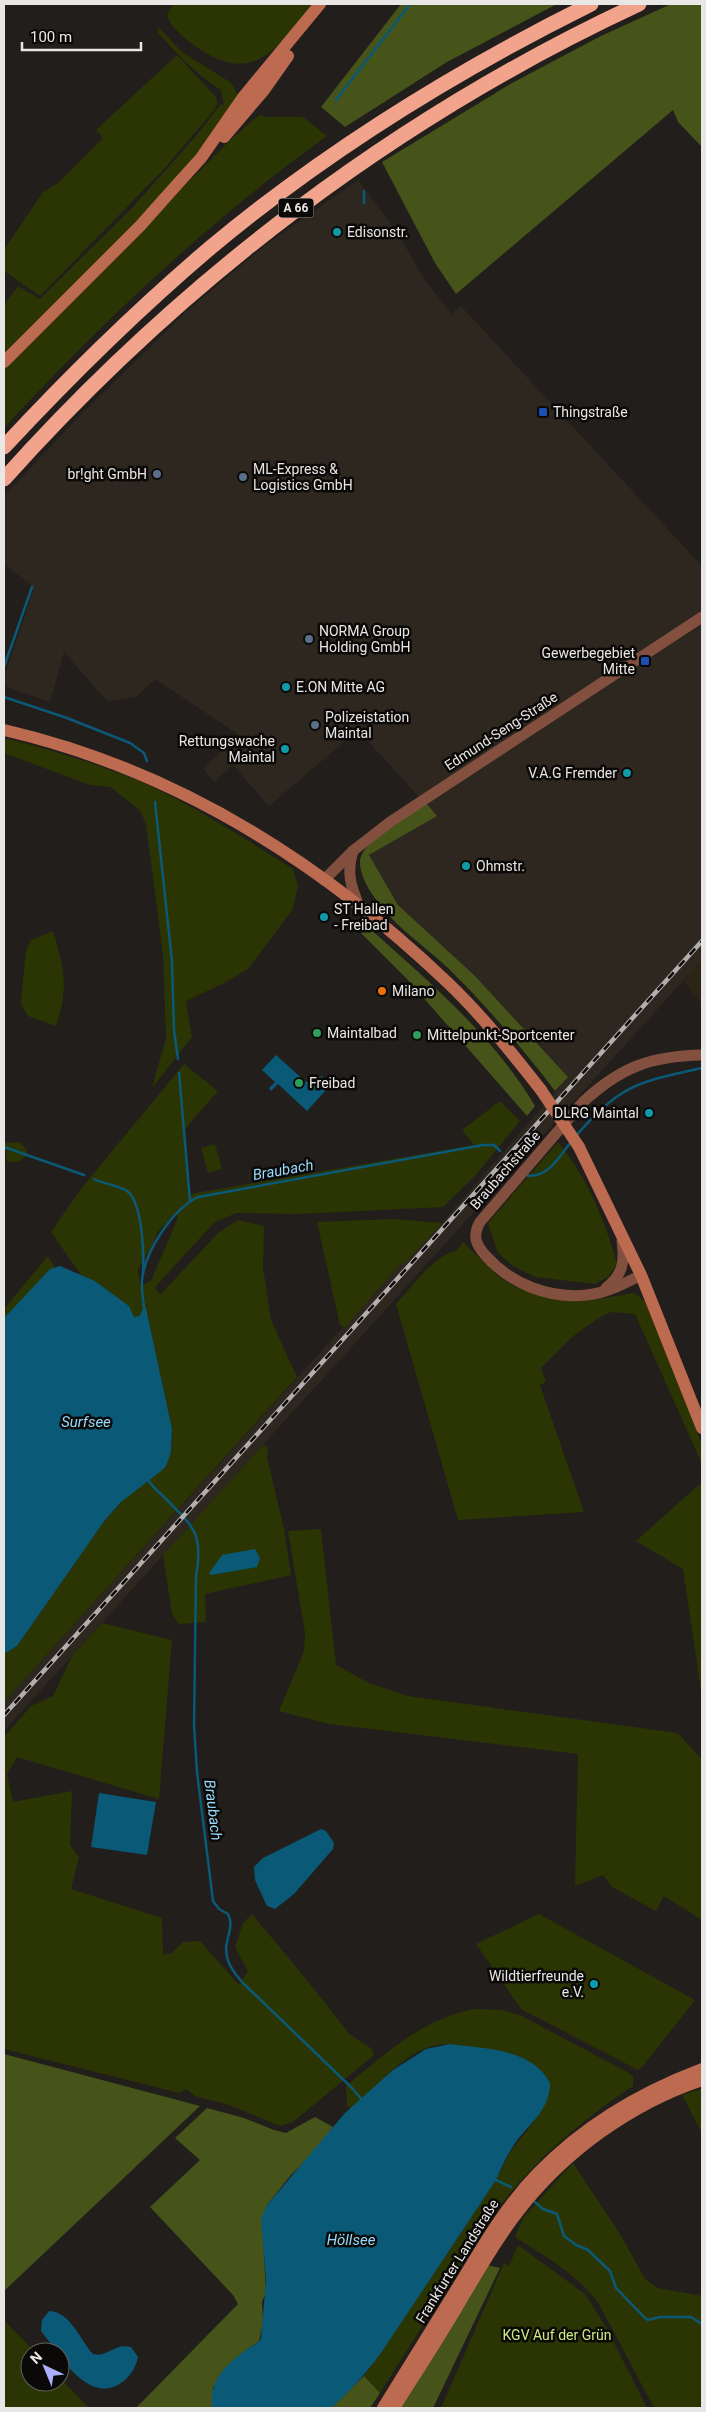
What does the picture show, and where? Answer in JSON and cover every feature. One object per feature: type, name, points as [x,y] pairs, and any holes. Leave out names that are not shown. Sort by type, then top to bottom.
[{"type":"highway","name":"A 66","points":[[4,447],[100,349],[172,282],[269,202],[362,136],[420,98],[521,40],[591,4]]},
{"type":"highway","name":"A 66","points":[[4,479],[74,404],[128,351],[216,272],[289,214],[404,133],[486,82],[638,4]]},
{"type":"main road","points":[[4,362],[140,226],[201,158],[224,136],[270,82],[307,30],[321,4]]},
{"type":"main road","points":[[4,730],[82,751],[158,781],[233,820],[324,880],[446,981],[478,1015],[541,1090],[579,1147],[641,1275],[702,1428]]},
{"type":"main road","name":"Frankfurter Landstraße","points":[[383,2408],[494,2228],[538,2174],[572,2143],[612,2114],[658,2088],[702,2069]]},
{"type":"main road","name":"Frankfurter Landstraße","points":[[394,2408],[502,2233],[544,2182],[573,2154],[613,2125],[653,2101],[702,2080]]},
{"type":"street","name":"Edmund-Seng-Straße","points":[[324,880],[354,850],[415,805],[702,617]]},
{"type":"street","points":[[354,850],[349,864],[349,877],[360,908]]},
{"type":"street","name":"Braubachstraße","points":[[641,1275],[601,1292],[586,1295],[554,1294],[516,1281],[502,1273],[482,1252],[476,1241],[476,1228],[584,1102],[602,1085],[619,1074],[647,1061],[670,1056],[702,1055]]},
{"type":"street","points":[[601,1292],[614,1282],[623,1266],[625,1256],[621,1231]]},
{"type":"shaded area","points":[[358,180],[400,237],[424,279],[452,314],[461,306],[702,566],[702,960],[4,1731],[4,1702],[402,1262],[403,1264],[442,1223],[568,1077],[475,976],[398,905],[369,855],[436,816],[358,730],[269,806],[233,765],[214,782],[203,769],[239,735],[155,679],[136,697],[107,701],[64,652],[50,702],[4,686],[4,678],[33,587],[4,563],[4,496],[83,412],[187,311],[263,247]]},
{"type":"shaded area","points":[[702,960],[702,1004],[683,981]]},
{"type":"green space","points":[[173,4],[312,4],[278,46],[266,56],[252,62],[237,64],[221,60],[201,50],[181,35],[172,25],[167,15]]},
{"type":"green space","points":[[401,4],[557,4],[447,62],[345,127],[321,107]]},
{"type":"green space","points":[[671,4],[702,4],[702,147],[678,122],[673,110],[456,294],[435,263],[382,162],[512,83],[601,36]]},
{"type":"green space","points":[[158,27],[182,52],[230,82],[236,93],[240,96],[202,149],[157,201],[4,355],[4,305],[18,286],[40,299],[131,209],[195,137],[221,104],[224,106],[221,90],[204,78],[180,56],[158,33]]},
{"type":"green space","points":[[177,55],[215,96],[218,103],[164,169],[40,296],[4,271],[4,250],[43,192],[58,183],[103,138],[96,130]]},
{"type":"green space","points":[[262,114],[264,117],[303,117],[327,136],[241,202],[158,274],[41,388],[4,428],[4,368],[225,145]]},
{"type":"green space","points":[[4,738],[86,761],[155,788],[215,821],[293,869],[298,886],[293,909],[248,969],[186,1001],[192,1037],[152,1088],[166,1038],[163,955],[146,824],[140,810],[110,787],[90,785],[4,753]]},
{"type":"green space","points":[[426,803],[437,816],[369,855],[398,905],[475,976],[568,1077],[555,1091],[490,1012],[448,968],[393,920],[377,901],[365,882],[360,862],[362,854],[368,846],[387,829]]},
{"type":"green space","points":[[367,926],[436,988],[500,1056],[535,1106],[527,1116],[407,979],[361,933]]},
{"type":"green space","points":[[53,931],[64,978],[63,1001],[56,1026],[28,1016],[21,1004],[26,951],[31,940]]},
{"type":"green space","points":[[184,1064],[218,1091],[185,1129],[190,1194],[474,1145],[462,1130],[500,1101],[520,1121],[475,1176],[443,1207],[297,1214],[236,1213],[214,1223],[155,1287],[160,1295],[219,1232],[238,1220],[264,1226],[263,1267],[271,1320],[297,1377],[4,1702],[4,1654],[17,1646],[105,1520],[126,1498],[163,1467],[171,1451],[172,1429],[146,1308],[142,1310],[140,1316],[134,1317],[129,1306],[95,1281],[81,1275],[51,1232],[80,1190]],"holes":[[[178,1210],[177,1220],[151,1281],[140,1286],[138,1269],[152,1246],[157,1233]]]},
{"type":"green space","points":[[20,1142],[27,1150],[25,1157],[18,1162],[8,1162],[4,1143]]},
{"type":"green space","points":[[558,1142],[578,1170],[594,1200],[607,1231],[617,1264],[608,1277],[595,1284],[535,1277],[513,1266],[498,1253],[488,1223]]},
{"type":"green space","points":[[215,1144],[222,1169],[208,1173],[201,1148]]},
{"type":"green space","points":[[395,1219],[442,1223],[403,1265],[402,1262],[344,1328],[340,1325],[317,1222]]},
{"type":"green space","points":[[463,1242],[498,1276],[517,1288],[551,1297],[586,1301],[634,1293],[644,1300],[678,1380],[702,1445],[702,1464],[635,1314],[611,1312],[597,1319],[572,1337],[541,1368],[546,1382],[540,1385],[584,1512],[458,1520],[396,1304],[432,1265],[456,1251]]},
{"type":"green space","points":[[48,1256],[55,1268],[50,1269],[4,1318],[4,1309]]},
{"type":"green space","points":[[263,1445],[268,1447],[267,1457],[284,1529],[291,1575],[205,1594],[206,1622],[179,1624],[172,1614],[163,1555]]},
{"type":"green space","points":[[702,1482],[702,1697],[683,1569],[636,1541]]},
{"type":"green space","points":[[321,1529],[336,1665],[369,1683],[408,1696],[678,1733],[702,1760],[702,1920],[664,1896],[656,1911],[612,1887],[603,1875],[575,1886],[578,1754],[329,1724],[279,1711],[304,1651],[305,1633],[288,1531]]},
{"type":"green space","points":[[102,1623],[172,1640],[159,1799],[17,1757],[7,1774],[13,1802],[72,1791],[70,1845],[79,1857],[71,1889],[162,1918],[163,1955],[172,1953],[183,1942],[200,1941],[239,1985],[248,1971],[235,1947],[243,1923],[252,1914],[347,2031],[370,2048],[374,2055],[293,2122],[280,2126],[229,2105],[195,2096],[186,2089],[179,2093],[4,2049],[4,1737],[31,1706],[53,1696],[72,1656]]},
{"type":"green space","points":[[539,1914],[695,2000],[638,2070],[521,2009],[476,1944]]},
{"type":"green space","points":[[473,2009],[503,2010],[522,2016],[629,2073],[633,2077],[633,2086],[573,2130],[538,2163],[505,2199],[490,2219],[380,2393],[364,2376],[496,2180],[510,2152],[533,2123],[547,2078],[536,2066],[514,2055],[456,2045],[437,2045],[413,2055],[391,2071],[352,2109],[347,2106],[346,2086],[405,2039],[437,2021]]},
{"type":"green space","points":[[4,2054],[200,2106],[4,2291]]},
{"type":"green space","points":[[702,2089],[702,2133],[682,2095]]},
{"type":"green space","points":[[207,2108],[244,2118],[286,2133],[315,2117],[333,2127],[319,2147],[290,2176],[267,2205],[263,2237],[266,2292],[262,2302],[263,2323],[259,2341],[248,2349],[213,2387],[212,2408],[136,2408],[238,2304],[233,2295],[150,2207],[200,2160],[175,2138]]},
{"type":"green space","points":[[573,2163],[620,2234],[645,2279],[658,2288],[702,2296],[702,2408],[654,2408],[599,2304],[571,2275],[515,2237],[523,2218]]},
{"type":"green space","name":"KGV Auf der Grün","points":[[518,2245],[585,2294],[607,2329],[647,2408],[441,2408],[504,2263],[509,2266]]},
{"type":"green space","points":[[487,2265],[500,2268],[433,2408],[399,2408]]},
{"type":"green space","points":[[4,2320],[25,2342],[20,2342],[20,2392],[70,2392],[70,2388],[89,2408],[4,2408]]},
{"type":"green space","points":[[364,2376],[380,2393],[370,2408],[331,2408]]},
{"type":"water","name":"Freibad","points":[[276,1055],[306,1082],[322,1076],[327,1089],[307,1111],[278,1084],[271,1091],[269,1088],[275,1082],[262,1070]]},
{"type":"water","name":"Surfsee","points":[[60,1266],[95,1281],[129,1306],[134,1317],[140,1316],[142,1310],[146,1308],[172,1429],[171,1452],[166,1466],[121,1502],[105,1520],[17,1646],[4,1654],[4,1318],[50,1269]]},
{"type":"water","points":[[255,1549],[260,1558],[257,1567],[211,1575],[209,1573],[222,1555]]},
{"type":"water","points":[[99,1793],[156,1802],[147,1855],[91,1847]]},
{"type":"water","points":[[321,1829],[326,1831],[334,1843],[333,1849],[294,1894],[275,1909],[267,1906],[255,1880],[254,1867],[263,1858]]},
{"type":"water","name":"Höllsee","points":[[450,2044],[506,2052],[532,2063],[542,2071],[550,2083],[547,2100],[540,2114],[518,2139],[496,2180],[381,2353],[358,2382],[338,2402],[331,2408],[212,2408],[213,2390],[220,2374],[231,2362],[261,2338],[266,2280],[261,2219],[267,2205],[345,2113],[393,2070],[426,2049]]},
{"type":"water","points":[[49,2311],[63,2316],[69,2321],[93,2354],[103,2354],[125,2346],[131,2347],[138,2357],[135,2367],[125,2380],[115,2386],[106,2389],[97,2388],[89,2384],[70,2369],[70,2342],[49,2342],[41,2331],[42,2320]]},
{"type":"waterway","points":[[336,100],[410,4]]},
{"type":"waterway","points":[[364,191],[364,203]]},
{"type":"waterway","points":[[4,667],[32,587]]},
{"type":"waterway","points":[[4,697],[67,718],[130,743],[144,753],[147,761]]},
{"type":"waterway","points":[[155,802],[172,962],[174,1030],[178,1059]]},
{"type":"waterway","name":"Braubach","points":[[576,1136],[605,1105],[619,1095],[646,1082],[702,1068]]},
{"type":"waterway","points":[[179,1073],[190,1201]]},
{"type":"waterway","name":"Braubach","points":[[524,1175],[532,1176],[546,1171],[571,1142]]},
{"type":"waterway","name":"Braubach","points":[[144,1311],[142,1280],[144,1269],[154,1244],[161,1232],[179,1211],[198,1197],[483,1145],[494,1145],[500,1151]]},
{"type":"waterway","points":[[4,1147],[84,1175]]},
{"type":"waterway","points":[[94,1179],[123,1189],[132,1197],[141,1230],[143,1273]]},
{"type":"waterway","name":"Braubach","points":[[148,1479],[152,1486],[182,1515],[197,1539],[194,1725],[197,1772],[213,1901],[219,1909],[228,1914],[230,1921],[226,1948],[228,1960],[232,1970],[243,1983],[352,2088],[363,2101]]},
{"type":"waterway","points":[[494,2179],[511,2187]]},
{"type":"waterway","name":"Braubach","points":[[535,2202],[543,2209],[557,2214],[564,2236],[576,2245],[588,2250],[610,2271],[616,2288],[645,2318],[648,2320],[660,2317],[691,2317],[702,2324]]},
{"type":"railway","points":[[4,1715],[702,941]]},
{"type":"place","name":"Edisonstr.","points":[[337,232]]},
{"type":"place","name":"Thingstraße","points":[[543,412]]},
{"type":"place","name":"br!ght GmbH","points":[[157,474]]},
{"type":"place","name":"ML-Express & Logistics GmbH","points":[[243,477]]},
{"type":"place","name":"NORMA Group Holding GmbH","points":[[309,639]]},
{"type":"place","name":"Gewerbegebiet Mitte","points":[[645,661]]},
{"type":"place","name":"E.ON Mitte AG","points":[[286,687]]},
{"type":"place","name":"Polizeistation Maintal","points":[[315,725]]},
{"type":"place","name":"Rettungswache Maintal","points":[[285,749]]},
{"type":"place","name":"V.A.G Fremder","points":[[627,773]]},
{"type":"place","name":"Ohmstr.","points":[[466,866]]},
{"type":"place","name":"ST Hallen - Freibad","points":[[324,917]]},
{"type":"place","name":"Milano","points":[[382,991]]},
{"type":"place","name":"Maintalbad","points":[[317,1033]]},
{"type":"place","name":"Mittelpunkt-Sportcenter","points":[[417,1035]]},
{"type":"place","name":"Freibad","points":[[299,1083]]},
{"type":"place","name":"DLRG Maintal","points":[[649,1113]]},
{"type":"place","name":"Wildtierfreunde e.V.","points":[[594,1984]]}]
